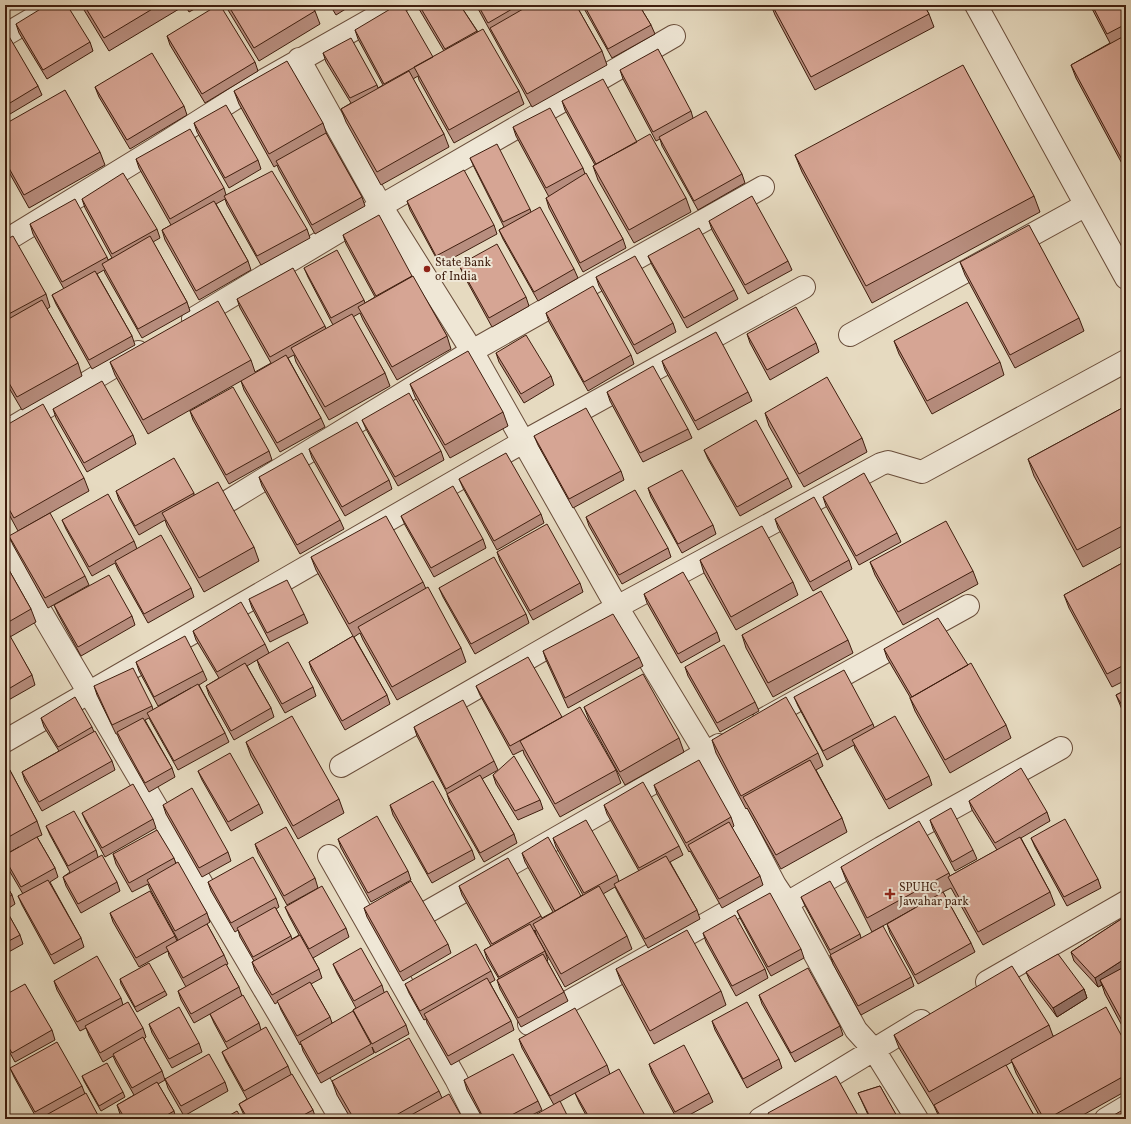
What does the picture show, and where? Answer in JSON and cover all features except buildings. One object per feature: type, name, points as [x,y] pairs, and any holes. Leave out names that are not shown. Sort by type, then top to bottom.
[{"type":"street","points":[[5,34],[56,5]]},
{"type":"street","points":[[5,241],[299,59],[396,5]]},
{"type":"street","points":[[976,5],[1126,278]]},
{"type":"street","points":[[176,329],[381,206],[674,36]]},
{"type":"street","points":[[299,59],[381,206],[472,351],[617,607],[705,752],[775,885],[787,903],[856,1030],[874,1050],[917,1119]]},
{"type":"street","points":[[230,500],[472,351],[763,187]]},
{"type":"street","points":[[850,335],[1086,205]]},
{"type":"street","points":[[5,741],[523,442],[804,287]]},
{"type":"street","points":[[5,432],[155,342]]},
{"type":"street","points":[[341,766],[617,607],[881,464],[888,462],[922,472],[1126,361]]},
{"type":"street","points":[[5,551],[340,1119]]},
{"type":"street","points":[[429,911],[705,752],[968,606]]},
{"type":"street","points":[[787,903],[881,848],[1061,748]]},
{"type":"street","points":[[329,856],[456,1079],[476,1119]]},
{"type":"street","points":[[529,1024],[775,885]]},
{"type":"street","points":[[969,992],[1126,902]]},
{"type":"street","points":[[760,1119],[935,1012]]},
{"type":"street","points":[[1106,1119],[1126,1107]]},
{"type":"place","name":"State Bank of India","points":[[427,269]]},
{"type":"place","name":"SPUHC, Jawahar park","points":[[890,894]]}]
